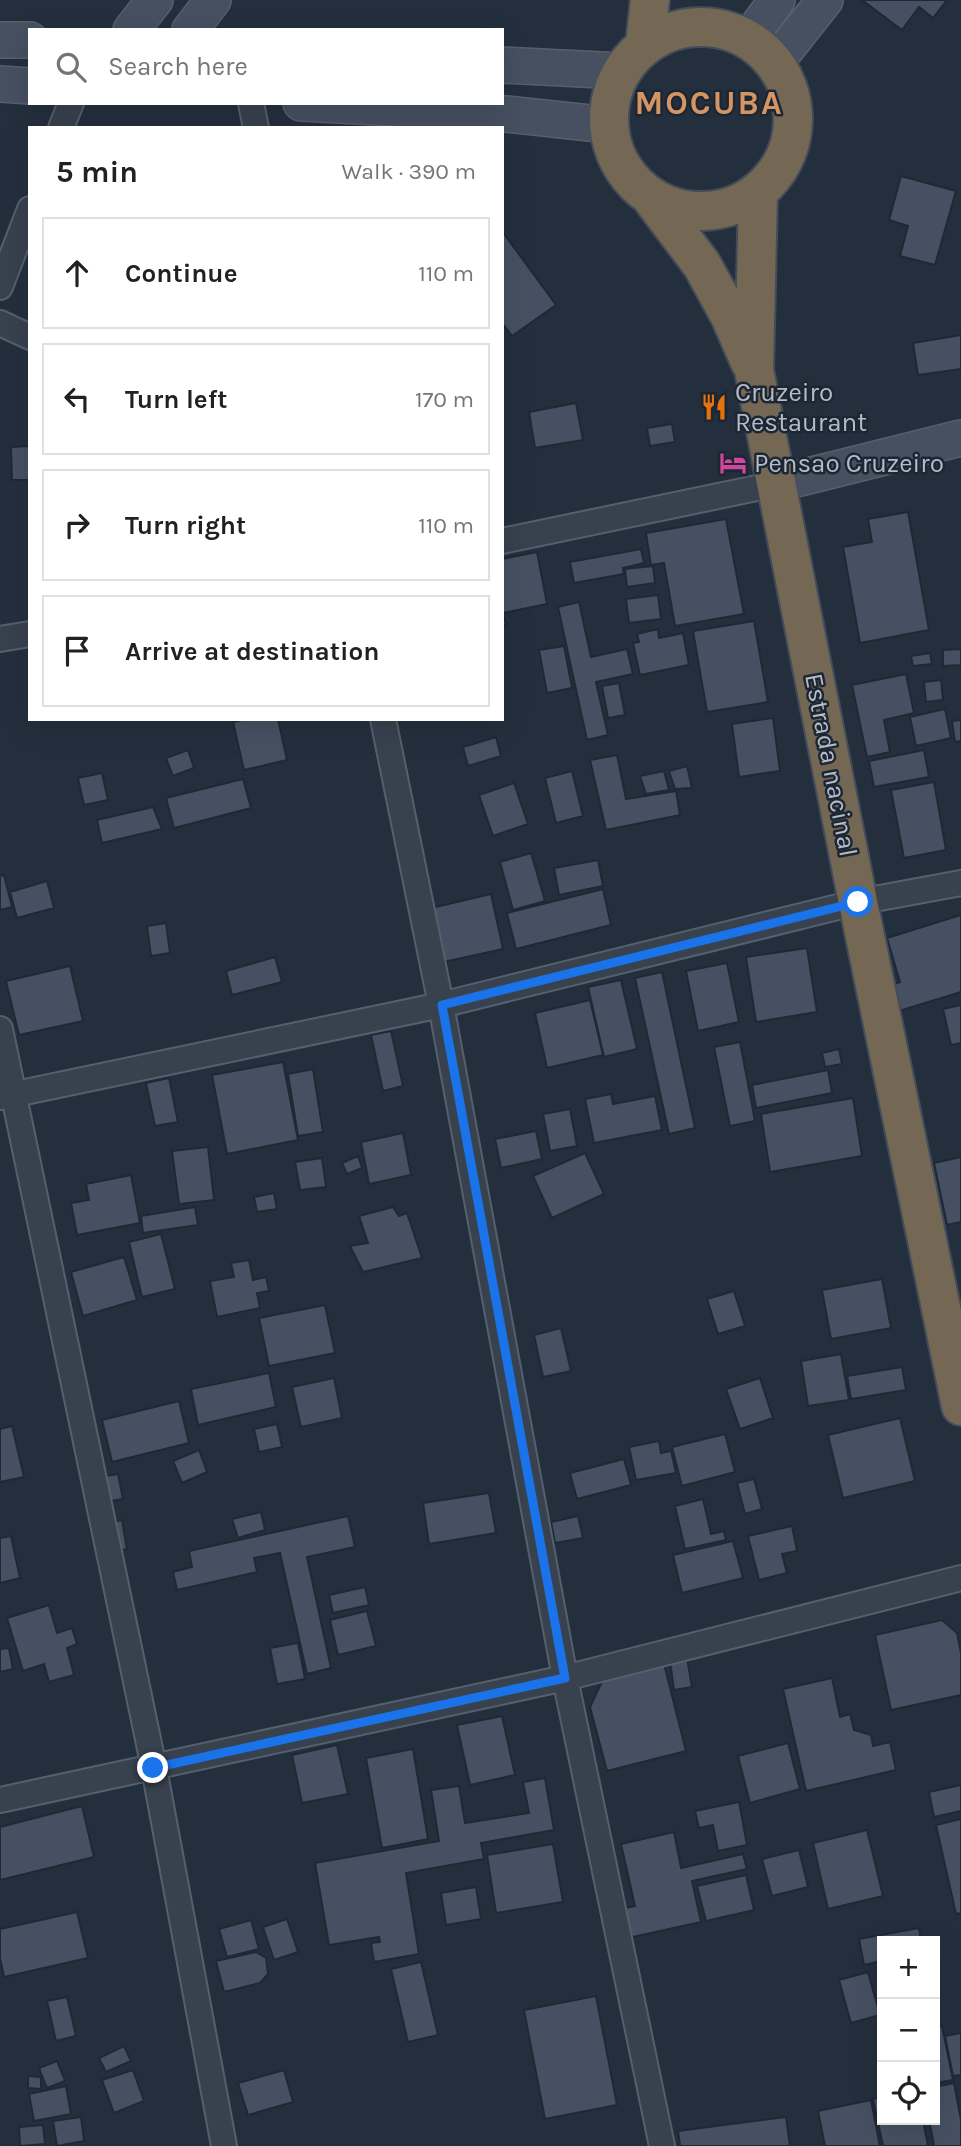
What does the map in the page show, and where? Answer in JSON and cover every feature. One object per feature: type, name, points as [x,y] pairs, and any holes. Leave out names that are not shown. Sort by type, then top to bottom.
[{"type":"highway","points":[[650,0],[633,58],[610,97],[608,125],[621,168],[653,200],[702,265],[730,316],[754,370]]},
{"type":"highway","points":[[633,58],[666,33],[689,27],[705,13],[762,50],[792,95],[794,131],[782,166],[758,193],[725,209],[688,212],[653,200]]},
{"type":"highway","points":[[754,370],[758,193]]},
{"type":"highway","name":"Estrada nacinal","points":[[754,370],[858,902],[961,1406]]},
{"type":"street","points":[[133,28],[155,0]]},
{"type":"street","points":[[192,28],[213,0]]},
{"type":"street","points":[[762,50],[777,0]]},
{"type":"street","points":[[762,50],[825,0]]},
{"type":"street","points":[[0,40],[28,40]]},
{"type":"street","points":[[504,65],[633,58]]},
{"type":"street","points":[[0,84],[28,86]]},
{"type":"street","points":[[62,126],[70,105]]},
{"type":"street","points":[[251,105],[256,126]]},
{"type":"street","points":[[339,105],[506,114],[608,125]]},
{"type":"street","points":[[0,286],[28,214]]},
{"type":"street","points":[[0,323],[28,336]]},
{"type":"street","points":[[504,541],[776,484],[961,438]]},
{"type":"street","points":[[0,639],[28,634]]},
{"type":"street","points":[[383,721],[442,1005],[565,1678],[662,2146]]},
{"type":"street","points":[[7,1096],[442,1005],[858,902],[961,883]]},
{"type":"street","points":[[0,1028],[7,1096],[153,1768],[224,2146]]},
{"type":"street","points":[[0,1800],[565,1678],[961,1578]]},
{"type":"building","points":[[862,0],[947,0],[933,18],[919,7],[902,30]]},
{"type":"building","points":[[901,176],[956,191],[935,265],[900,256],[908,226],[889,220]]},
{"type":"building","points":[[504,234],[556,305],[512,336],[504,326]]},
{"type":"building","points":[[961,335],[961,369],[918,375],[913,343]]},
{"type":"building","points":[[576,403],[583,440],[535,448],[529,412]]},
{"type":"building","points":[[672,424],[675,442],[650,446],[647,428]]},
{"type":"building","points":[[28,446],[28,480],[12,480],[11,447]]},
{"type":"building","points":[[908,512],[929,630],[860,643],[843,547],[872,542],[868,519]]},
{"type":"building","points":[[726,519],[744,614],[675,626],[664,563],[651,565],[646,533]]},
{"type":"building","points":[[641,549],[644,563],[623,568],[624,574],[574,583],[570,562]]},
{"type":"building","points":[[537,552],[547,604],[504,613],[504,559]]},
{"type":"building","points":[[653,566],[655,583],[627,587],[625,569]]},
{"type":"building","points":[[658,595],[661,619],[629,623],[626,599]]},
{"type":"building","points":[[579,602],[591,657],[627,649],[633,674],[596,682],[608,735],[587,740],[558,607]]},
{"type":"building","points":[[754,621],[768,702],[707,712],[693,631]]},
{"type":"building","points":[[658,629],[659,638],[683,633],[689,665],[640,675],[633,643],[639,642],[637,634]]},
{"type":"building","points":[[564,646],[572,688],[547,693],[539,650]]},
{"type":"building","points":[[961,649],[961,665],[943,666],[943,650]]},
{"type":"building","points":[[930,653],[932,664],[913,666],[911,656]]},
{"type":"building","points":[[906,674],[914,713],[884,720],[890,752],[867,757],[852,685]]},
{"type":"building","points":[[941,680],[943,700],[926,702],[924,682]]},
{"type":"building","points":[[619,683],[625,715],[608,718],[602,686]]},
{"type":"building","points":[[945,709],[951,738],[916,746],[910,717]]},
{"type":"building","points":[[773,718],[780,771],[739,777],[732,724]]},
{"type":"building","points":[[961,720],[961,741],[955,742],[952,721]]},
{"type":"building","points":[[278,721],[287,760],[244,770],[233,722]]},
{"type":"building","points":[[496,737],[501,756],[468,766],[463,747]]},
{"type":"building","points":[[188,750],[194,768],[173,776],[166,758]]},
{"type":"building","points":[[924,750],[929,777],[874,787],[869,761]]},
{"type":"building","points":[[617,755],[626,799],[676,791],[680,815],[606,830],[590,760]]},
{"type":"building","points":[[687,766],[692,788],[675,789],[669,771]]},
{"type":"building","points":[[572,771],[583,816],[556,823],[545,778]]},
{"type":"building","points":[[664,771],[669,790],[646,794],[640,776]]},
{"type":"building","points":[[102,773],[108,800],[84,805],[78,778]]},
{"type":"building","points":[[243,779],[251,808],[174,828],[166,798]]},
{"type":"building","points":[[934,782],[946,850],[904,858],[891,790]]},
{"type":"building","points":[[514,783],[528,824],[493,836],[479,795]]},
{"type":"building","points":[[153,807],[162,829],[102,843],[97,820]]},
{"type":"building","points":[[531,853],[545,901],[513,910],[500,862]]},
{"type":"building","points":[[598,860],[603,886],[559,895],[554,868]]},
{"type":"building","points":[[4,875],[12,907],[0,910],[0,876]]},
{"type":"building","points":[[47,881],[54,908],[17,918],[10,892]]},
{"type":"building","points":[[603,889],[611,925],[516,949],[507,913]]},
{"type":"building","points":[[491,894],[503,949],[439,963],[427,909]]},
{"type":"building","points":[[961,915],[961,992],[899,1011],[891,985],[900,982],[887,938]]},
{"type":"building","points":[[166,923],[170,953],[151,956],[147,926]]},
{"type":"building","points":[[807,948],[817,1012],[756,1022],[746,957]]},
{"type":"building","points":[[275,957],[282,982],[232,995],[226,971]]},
{"type":"building","points":[[727,963],[739,1022],[698,1031],[686,971]]},
{"type":"building","points":[[70,966],[83,1021],[19,1035],[6,981]]},
{"type":"building","points":[[662,972],[695,1128],[669,1134],[635,978]]},
{"type":"building","points":[[621,980],[637,1049],[604,1057],[588,987]]},
{"type":"building","points":[[590,1000],[603,1055],[547,1068],[535,1013]]},
{"type":"building","points":[[961,1005],[961,1043],[951,1045],[943,1009]]},
{"type":"building","points":[[391,1031],[403,1086],[383,1091],[371,1035]]},
{"type":"building","points":[[740,1042],[755,1121],[730,1126],[714,1047]]},
{"type":"building","points":[[839,1049],[842,1064],[825,1067],[822,1053]]},
{"type":"building","points":[[283,1062],[298,1140],[227,1154],[212,1075]]},
{"type":"building","points":[[313,1069],[323,1132],[298,1136],[288,1074]]},
{"type":"building","points":[[828,1070],[832,1093],[756,1108],[752,1085]]},
{"type":"building","points":[[169,1078],[178,1122],[155,1126],[146,1083]]},
{"type":"building","points":[[611,1094],[613,1104],[655,1096],[662,1130],[594,1143],[585,1099]]},
{"type":"building","points":[[853,1098],[862,1156],[770,1172],[761,1114]]},
{"type":"building","points":[[853,1098],[862,1156],[770,1172],[761,1114]]},
{"type":"building","points":[[570,1109],[577,1146],[550,1151],[543,1114]]},
{"type":"building","points":[[536,1131],[542,1159],[501,1168],[495,1139]]},
{"type":"building","points":[[403,1133],[411,1175],[369,1184],[361,1142]]},
{"type":"building","points":[[208,1147],[214,1200],[179,1204],[172,1151]]},
{"type":"building","points":[[585,1153],[604,1194],[552,1218],[533,1176]]},
{"type":"building","points":[[358,1156],[362,1168],[347,1174],[342,1163]]},
{"type":"building","points":[[961,1157],[961,1222],[947,1225],[934,1163]]},
{"type":"building","points":[[322,1158],[326,1187],[300,1190],[295,1162]]},
{"type":"building","points":[[131,1175],[140,1223],[77,1235],[71,1203],[89,1200],[86,1184]]},
{"type":"building","points":[[274,1193],[277,1209],[257,1212],[254,1197]]},
{"type":"building","points":[[195,1207],[198,1225],[143,1233],[141,1216]]},
{"type":"building","points":[[393,1207],[399,1216],[407,1213],[422,1258],[363,1272],[350,1246],[368,1243],[359,1216]]},
{"type":"building","points":[[161,1234],[175,1289],[142,1297],[129,1242]]},
{"type":"building","points":[[124,1257],[137,1300],[83,1316],[71,1272]]},
{"type":"building","points":[[249,1260],[253,1280],[266,1277],[269,1291],[257,1293],[260,1308],[217,1317],[210,1281],[234,1277],[231,1263]]},
{"type":"building","points":[[882,1279],[891,1328],[831,1339],[822,1290]]},
{"type":"building","points":[[734,1291],[745,1326],[718,1334],[707,1299]]},
{"type":"building","points":[[325,1305],[335,1353],[269,1366],[259,1318]]},
{"type":"building","points":[[561,1328],[571,1371],[543,1377],[534,1335]]},
{"type":"building","points":[[841,1354],[849,1400],[808,1406],[801,1361]]},
{"type":"building","points":[[902,1367],[906,1390],[851,1399],[847,1376]]},
{"type":"building","points":[[269,1373],[276,1407],[198,1425],[191,1389]]},
{"type":"building","points":[[334,1378],[342,1418],[301,1427],[292,1387]]},
{"type":"building","points":[[760,1378],[773,1418],[740,1429],[726,1389]]},
{"type":"building","points":[[179,1401],[189,1443],[112,1462],[102,1420]]},
{"type":"building","points":[[900,1418],[915,1481],[843,1498],[828,1435]]},
{"type":"building","points":[[277,1424],[282,1447],[259,1452],[254,1429]]},
{"type":"building","points":[[12,1426],[24,1477],[0,1482],[0,1429]]},
{"type":"building","points":[[725,1434],[735,1472],[682,1486],[672,1447]]},
{"type":"building","points":[[659,1441],[661,1453],[671,1451],[676,1473],[636,1480],[629,1447]]},
{"type":"building","points":[[199,1450],[207,1472],[182,1483],[173,1461]]},
{"type":"building","points":[[624,1459],[631,1485],[577,1499],[570,1473]]},
{"type":"building","points":[[118,1474],[123,1499],[105,1502],[100,1477]]},
{"type":"building","points":[[754,1479],[762,1509],[745,1514],[737,1483]]},
{"type":"building","points":[[489,1493],[496,1533],[429,1544],[423,1503]]},
{"type":"building","points":[[703,1499],[711,1534],[724,1531],[726,1540],[685,1549],[675,1506]]},
{"type":"building","points":[[261,1512],[265,1530],[238,1538],[232,1519]]},
{"type":"building","points":[[348,1516],[355,1547],[307,1557],[331,1668],[307,1674],[280,1553],[254,1558],[257,1572],[177,1590],[173,1572],[192,1567],[189,1551]]},
{"type":"building","points":[[578,1516],[583,1538],[555,1543],[551,1522]]},
{"type":"building","points":[[122,1520],[127,1549],[112,1552],[106,1523]]},
{"type":"building","points":[[792,1526],[797,1551],[782,1554],[787,1573],[759,1580],[748,1536]]},
{"type":"building","points":[[11,1536],[20,1578],[0,1583],[0,1538]]},
{"type":"building","points":[[733,1541],[743,1578],[682,1593],[673,1555]]},
{"type":"building","points":[[365,1587],[369,1605],[333,1613],[329,1595]]},
{"type":"building","points":[[49,1605],[57,1633],[72,1628],[77,1644],[67,1648],[74,1675],[49,1682],[44,1664],[23,1671],[7,1618]]},
{"type":"building","points":[[367,1611],[376,1646],[338,1655],[330,1620]]},
{"type":"building","points":[[942,1620],[957,1633],[961,1653],[961,1695],[891,1710],[875,1635]]},
{"type":"building","points":[[298,1643],[305,1679],[277,1684],[270,1648]]},
{"type":"building","points":[[9,1648],[13,1669],[0,1672],[0,1649]]},
{"type":"building","points":[[687,1658],[692,1687],[674,1690],[670,1661]]},
{"type":"building","points":[[663,1660],[686,1751],[607,1771],[590,1707],[605,1675]]},
{"type":"building","points":[[832,1678],[840,1717],[850,1714],[854,1730],[871,1735],[873,1746],[890,1742],[896,1770],[806,1791],[783,1689]]},
{"type":"building","points":[[502,1716],[515,1775],[470,1785],[457,1725]]},
{"type":"building","points":[[788,1743],[800,1789],[750,1803],[738,1756]]},
{"type":"building","points":[[337,1745],[348,1794],[302,1803],[292,1755]]},
{"type":"building","points":[[413,1749],[428,1839],[382,1848],[366,1758]]},
{"type":"building","points":[[545,1778],[554,1830],[481,1843],[484,1859],[406,1873],[419,1954],[374,1962],[371,1943],[380,1942],[379,1937],[329,1945],[315,1863],[439,1841],[431,1790],[459,1786],[465,1823],[529,1813],[523,1782]]},
{"type":"building","points":[[961,1785],[961,1811],[934,1817],[929,1792]]},
{"type":"building","points":[[739,1802],[747,1845],[718,1851],[713,1825],[699,1828],[695,1811]]},
{"type":"building","points":[[82,1806],[94,1857],[0,1880],[0,1827]]},
{"type":"building","points":[[961,1819],[961,1913],[956,1914],[936,1825]]},
{"type":"building","points":[[867,1830],[883,1896],[828,1909],[813,1843]]},
{"type":"building","points":[[674,1832],[681,1868],[743,1854],[747,1869],[692,1881],[701,1922],[628,1938],[621,1909],[635,1906],[621,1844]]},
{"type":"building","points":[[553,1844],[563,1902],[496,1913],[487,1855]]},
{"type":"building","points":[[799,1850],[808,1887],[772,1896],[762,1859]]},
{"type":"building","points":[[746,1875],[754,1910],[706,1921],[697,1886]]},
{"type":"building","points":[[476,1887],[481,1919],[446,1925],[441,1893]]},
{"type":"building","points":[[77,1912],[88,1958],[4,1977],[0,1958],[0,1929]]},
{"type":"building","points":[[287,1919],[298,1952],[274,1960],[263,1927]]},
{"type":"building","points":[[251,1920],[259,1949],[227,1957],[219,1929]]},
{"type":"building","points":[[919,1928],[920,1936],[877,1936],[877,1962],[864,1965],[859,1939]]},
{"type":"building","points":[[256,1952],[266,1958],[268,1974],[260,1983],[224,1992],[216,1961]]},
{"type":"building","points":[[421,1962],[438,2035],[408,2042],[391,1969]]},
{"type":"building","points":[[868,1972],[877,2004],[877,2016],[851,2023],[839,1980]]},
{"type":"building","points":[[596,1996],[617,2105],[545,2119],[524,2010]]},
{"type":"building","points":[[67,1997],[76,2036],[56,2041],[47,2001]]},
{"type":"building","points":[[940,2026],[953,2080],[940,2082],[940,2062]]},
{"type":"building","points":[[961,2033],[961,2075],[953,2076],[945,2036]]},
{"type":"building","points":[[124,2046],[131,2061],[106,2072],[99,2058]]},
{"type":"building","points":[[57,2061],[65,2081],[47,2088],[39,2068]]},
{"type":"building","points":[[133,2070],[144,2101],[114,2113],[102,2080]]},
{"type":"building","points":[[284,2070],[293,2102],[248,2115],[238,2083]]},
{"type":"building","points":[[28,2076],[41,2077],[41,2089],[28,2088]]},
{"type":"building","points":[[954,2083],[961,2120],[961,2146],[934,2146],[930,2125],[940,2125],[940,2086]]},
{"type":"building","points":[[66,2086],[71,2114],[34,2121],[29,2094]]},
{"type":"building","points":[[877,2098],[877,2118],[873,2099]]},
{"type":"building","points":[[871,2100],[880,2146],[825,2146],[818,2111]]},
{"type":"building","points":[[81,2117],[84,2141],[57,2146],[53,2121]]},
{"type":"building","points":[[786,2117],[790,2146],[680,2146],[678,2131]]},
{"type":"building","points":[[43,2125],[45,2144],[20,2146],[19,2127]]},
{"type":"building","points":[[879,2125],[924,2125],[928,2146],[883,2146]]},
{"type":"place","name":"Cruzeiro Restaurant","points":[[714,407]]},
{"type":"place","name":"Pensao Cruzeiro","points":[[733,463]]},
{"type":"district","name":"MOCUBA","points":[[709,103]]},
{"type":"route","points":[[153,1768],[565,1678],[442,1005],[858,902]]}]
